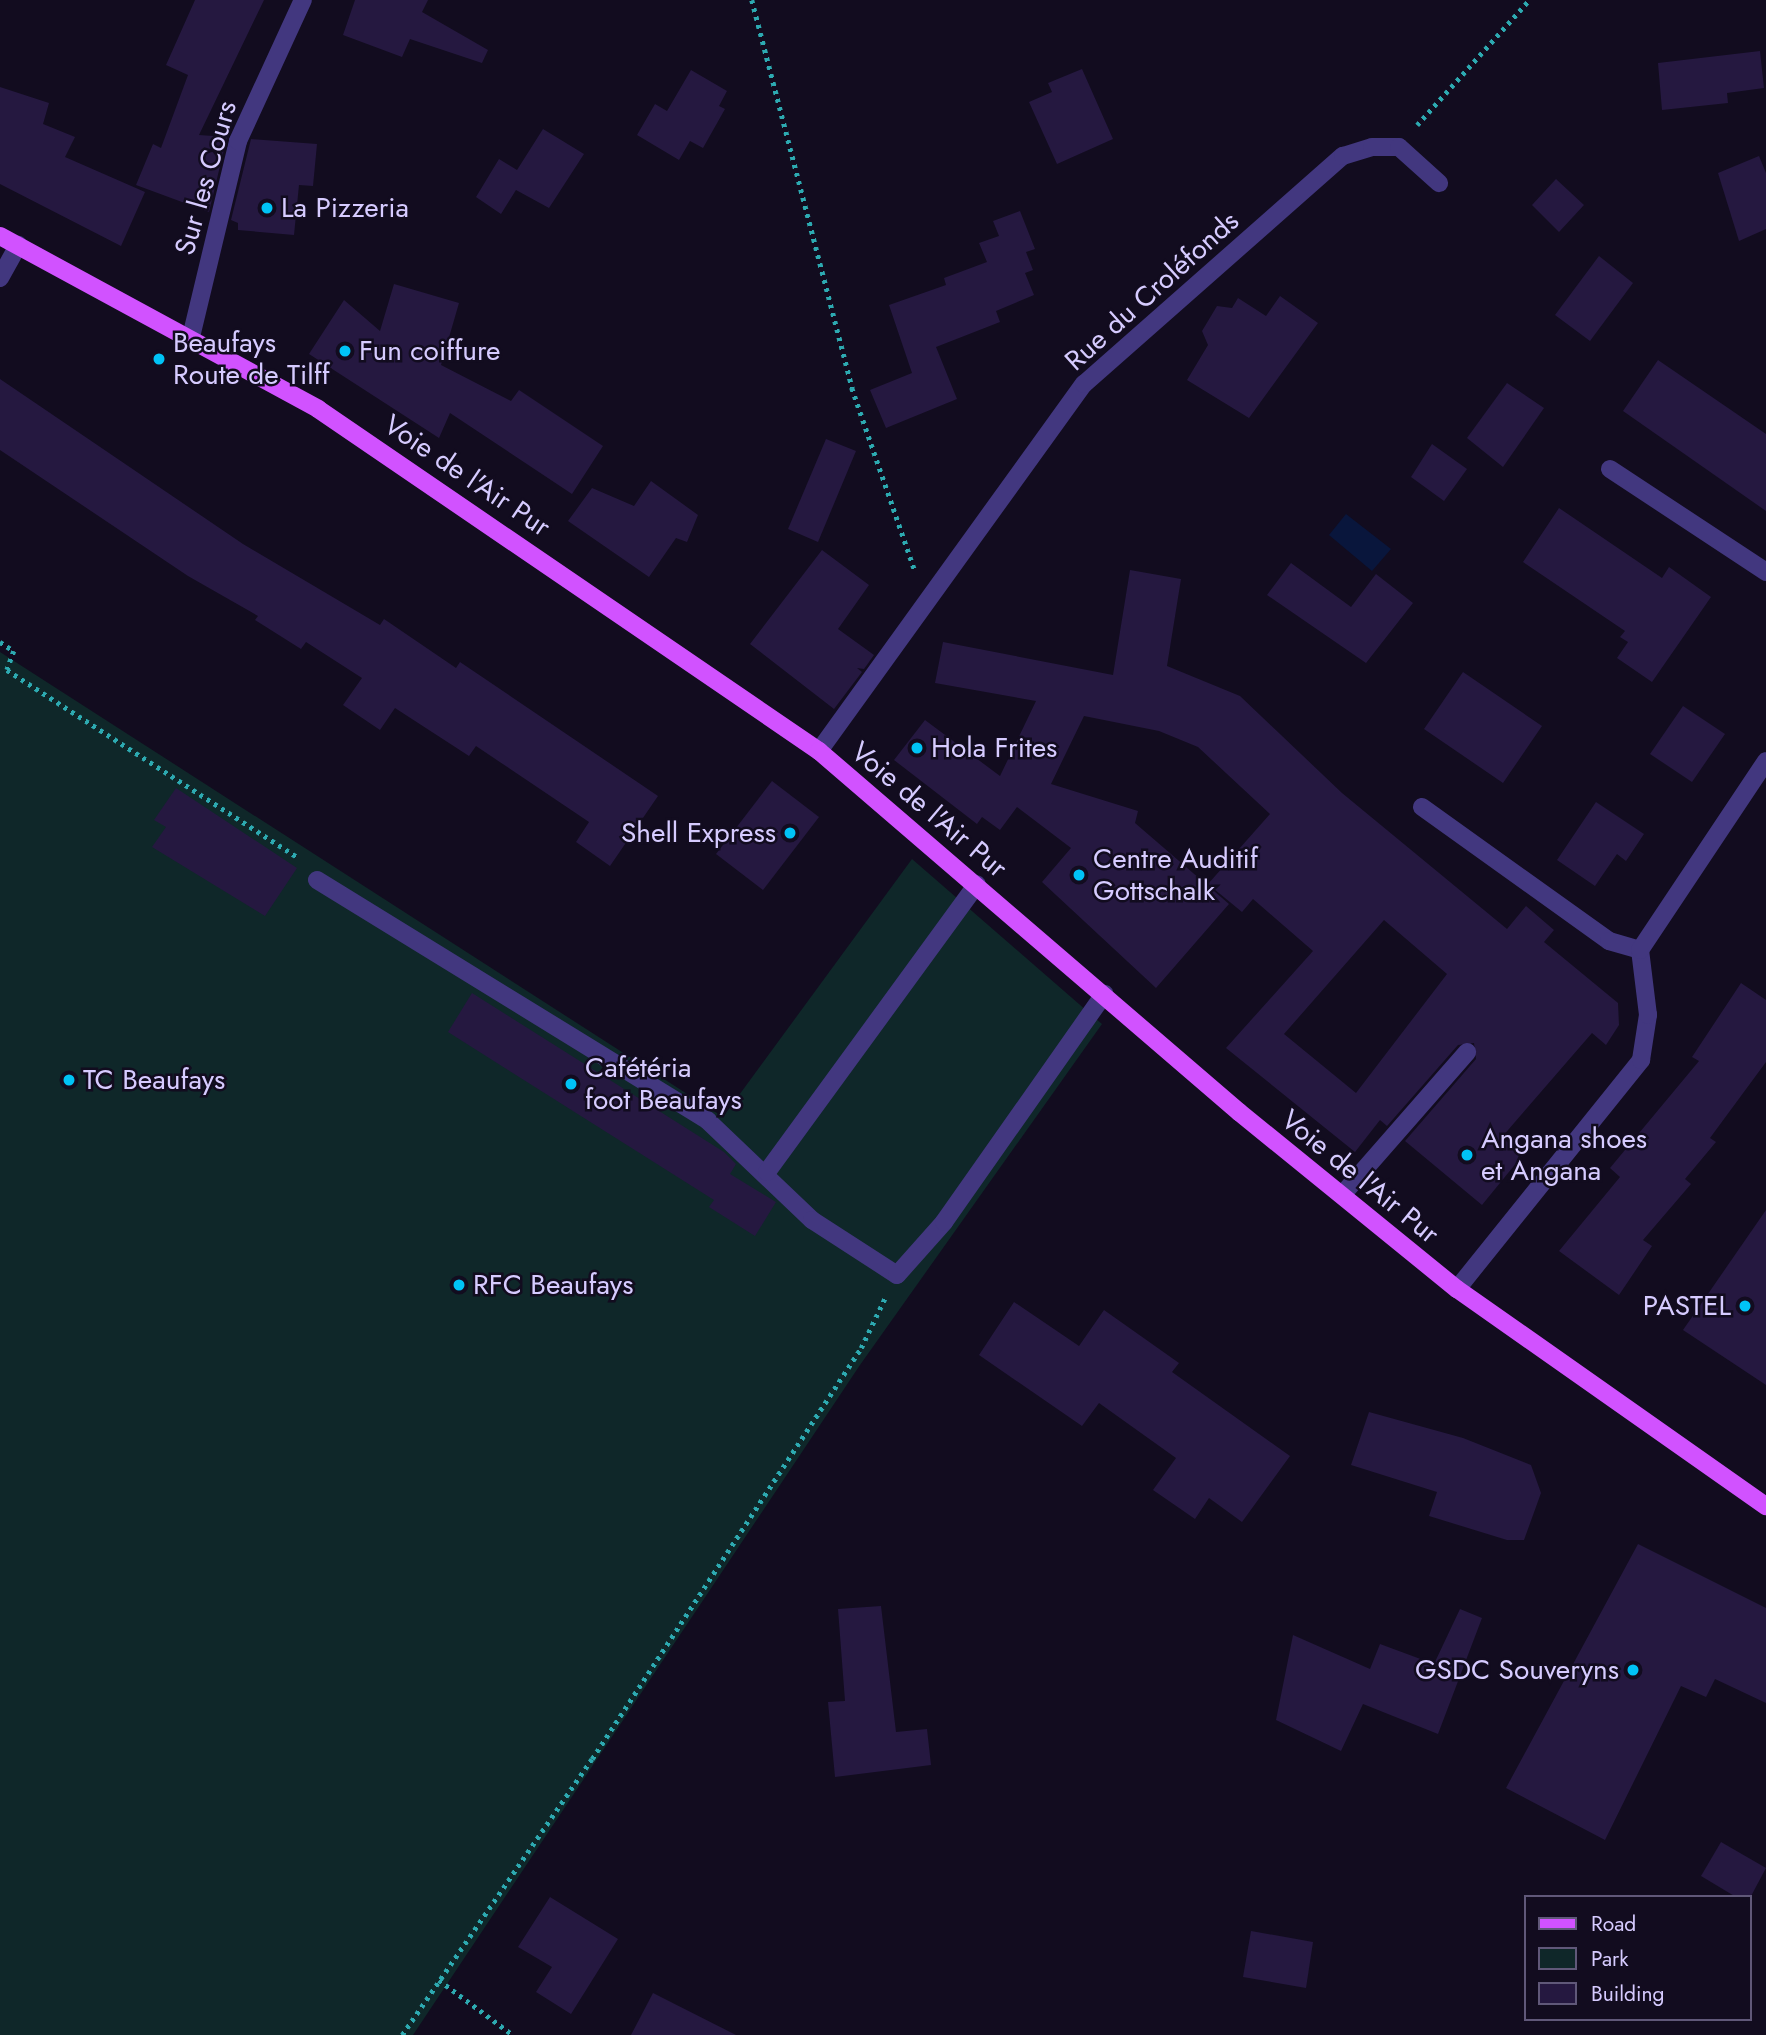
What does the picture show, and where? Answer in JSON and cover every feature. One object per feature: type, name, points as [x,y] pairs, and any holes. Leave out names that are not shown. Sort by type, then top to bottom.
[{"type":"main road","name":"Voie de l'Air Pur","points":[[0,236],[191,337],[415,471],[819,751],[1342,1195],[1457,1289],[1766,1506]]},
{"type":"street","name":"Sur les Cours","points":[[191,337],[238,141],[303,0]]},
{"type":"street","name":"Rue du Croléfonds","points":[[819,751],[927,606],[1084,384],[1343,156],[1372,147],[1399,147]]},
{"type":"street","points":[[1399,147],[1439,183]]},
{"type":"street","points":[[0,278],[18,245]]},
{"type":"street","points":[[1610,469],[1766,572]]},
{"type":"street","points":[[1457,1289],[1641,1060],[1648,1016],[1640,950],[1766,761]]},
{"type":"street","points":[[1422,807],[1609,941],[1640,950]]},
{"type":"street","points":[[317,880],[708,1121],[767,1172],[812,1220],[897,1275],[944,1222],[1104,994]]},
{"type":"street","points":[[767,1172],[977,884]]},
{"type":"street","points":[[1342,1195],[1467,1052]]},
{"type":"path","points":[[752,0],[852,388],[927,606]]},
{"type":"path","points":[[1399,147],[1526,1]]},
{"type":"path","points":[[0,642],[14,651],[7,670],[296,854],[317,880]]},
{"type":"path","points":[[402,2035],[592,1759],[861,1348],[897,1275]]},
{"type":"path","points":[[439,1980],[513,2035]]},
{"type":"green space","points":[[0,652],[723,1117],[912,859],[1102,1024],[860,1365],[413,2035],[0,2035]]},
{"type":"water","points":[[1346,514],[1391,549],[1372,571],[1329,535]]},
{"type":"building","points":[[195,0],[264,0],[199,135],[227,137],[209,212],[136,185],[153,144],[161,148],[188,75],[166,65]]},
{"type":"building","points":[[355,0],[428,0],[422,12],[488,50],[482,63],[410,39],[402,57],[343,35]]},
{"type":"building","points":[[1760,51],[1764,88],[1727,93],[1728,103],[1662,110],[1658,63]]},
{"type":"building","points":[[1082,69],[1113,139],[1057,164],[1029,102],[1052,92],[1048,83]]},
{"type":"building","points":[[691,70],[727,91],[719,106],[725,109],[703,148],[690,141],[679,160],[637,135],[655,104],[667,111]]},
{"type":"building","points":[[0,87],[49,103],[43,124],[75,137],[65,157],[145,192],[121,246],[0,184]]},
{"type":"building","points":[[543,129],[584,154],[549,208],[516,190],[501,214],[476,197],[499,159],[517,170]]},
{"type":"building","points":[[251,139],[317,144],[313,186],[299,185],[294,235],[238,230],[238,223],[231,220]]},
{"type":"building","points":[[1759,156],[1766,173],[1766,229],[1739,241],[1718,173]]},
{"type":"building","points":[[1556,179],[1584,205],[1559,232],[1532,205]]},
{"type":"building","points":[[1020,211],[1035,249],[1026,252],[1033,270],[1025,273],[1034,295],[996,311],[1000,322],[936,347],[957,399],[886,428],[870,390],[912,373],[889,305],[946,285],[944,278],[987,262],[979,243],[999,236],[993,221]]},
{"type":"building","points":[[1599,256],[1633,283],[1590,341],[1555,315]]},
{"type":"building","points":[[394,284],[459,303],[441,365],[511,401],[519,390],[603,446],[572,494],[450,413],[439,438],[309,354],[344,300],[380,331]]},
{"type":"building","points":[[1280,296],[1318,323],[1249,418],[1187,380],[1208,345],[1202,331],[1217,306],[1232,308],[1238,298],[1266,316]]},
{"type":"building","points":[[1658,360],[1766,434],[1766,511],[1623,411]]},
{"type":"building","points":[[0,379],[243,544],[380,625],[384,619],[456,668],[460,662],[658,796],[610,866],[576,842],[589,822],[476,746],[469,756],[395,708],[380,730],[343,705],[362,678],[306,642],[301,649],[255,620],[258,616],[188,576],[0,450]]},
{"type":"building","points":[[1507,383],[1544,408],[1503,467],[1467,438]]},
{"type":"building","points":[[826,439],[856,451],[818,542],[788,529]]},
{"type":"building","points":[[1432,444],[1467,469],[1444,501],[1411,477]]},
{"type":"building","points":[[651,481],[698,515],[687,542],[676,538],[649,577],[568,521],[592,488],[634,506]]},
{"type":"building","points":[[1559,508],[1662,578],[1669,567],[1711,597],[1652,682],[1617,658],[1628,642],[1620,637],[1625,631],[1523,562]]},
{"type":"building","points":[[822,550],[869,585],[838,629],[874,655],[864,669],[857,668],[862,672],[834,709],[750,644]]},
{"type":"building","points":[[1291,563],[1351,607],[1376,574],[1413,603],[1366,663],[1267,595]]},
{"type":"building","points":[[1130,570],[1181,579],[1167,666],[1240,696],[1342,793],[1507,929],[1526,906],[1554,930],[1544,942],[1618,1003],[1619,1025],[1606,1045],[1592,1033],[1502,1137],[1522,1156],[1482,1205],[1405,1141],[1476,1059],[1474,1043],[1458,1045],[1387,1126],[1380,1120],[1355,1152],[1226,1048],[1313,951],[1253,899],[1242,912],[1208,884],[1270,814],[1198,747],[1159,731],[1084,716],[1051,784],[1138,811],[1135,823],[1229,904],[1156,988],[1042,882],[1071,848],[1017,807],[1000,830],[982,817],[977,824],[894,760],[925,720],[1000,776],[1036,701],[935,683],[943,642],[1113,675]],"holes":[[[1384,920],[1447,974],[1356,1093],[1284,1034]]]},
{"type":"building","points":[[1463,672],[1542,726],[1503,783],[1424,729]]},
{"type":"building","points":[[1683,706],[1725,734],[1692,782],[1650,754]]},
{"type":"building","points":[[772,781],[819,817],[763,890],[716,854]]},
{"type":"building","points":[[176,788],[297,868],[265,916],[152,847],[166,827],[154,820]]},
{"type":"building","points":[[1596,802],[1644,834],[1626,861],[1617,854],[1595,886],[1557,860]]},
{"type":"building","points":[[1741,983],[1766,1000],[1766,1062],[1710,1138],[1716,1142],[1685,1179],[1691,1184],[1643,1240],[1652,1246],[1619,1295],[1559,1251],[1620,1177],[1610,1168],[1699,1061],[1692,1057]]},
{"type":"building","points":[[472,993],[724,1152],[736,1164],[730,1174],[776,1202],[755,1236],[709,1207],[714,1200],[448,1032]]},
{"type":"building","points":[[1766,1210],[1766,1385],[1683,1330]]},
{"type":"building","points":[[1014,1302],[1079,1346],[1104,1310],[1179,1363],[1172,1372],[1290,1456],[1242,1522],[1209,1498],[1195,1519],[1153,1490],[1176,1458],[1099,1403],[1082,1426],[979,1355]]},
{"type":"building","points":[[1369,1412],[1463,1438],[1531,1465],[1541,1493],[1524,1540],[1507,1540],[1429,1516],[1437,1492],[1351,1465]]},
{"type":"building","points":[[1638,1544],[1766,1608],[1766,1703],[1715,1679],[1706,1697],[1681,1686],[1605,1840],[1506,1788]]},
{"type":"building","points":[[881,1606],[896,1732],[927,1729],[931,1765],[835,1777],[828,1702],[845,1701],[838,1609]]},
{"type":"building","points":[[1460,1609],[1482,1618],[1438,1734],[1363,1704],[1341,1751],[1276,1720],[1293,1635],[1370,1669],[1380,1644],[1434,1664]]},
{"type":"building","points":[[1721,1842],[1766,1868],[1752,1895],[1733,1895],[1701,1876]]},
{"type":"building","points":[[550,1897],[618,1939],[571,2014],[536,1992],[552,1967],[518,1947]]},
{"type":"building","points":[[1251,1931],[1313,1942],[1306,1988],[1243,1977]]},
{"type":"building","points":[[653,1993],[736,2035],[631,2035]]},
{"type":"place","name":"La Pizzeria","points":[[267,208]]},
{"type":"place","name":"Fun coiffure","points":[[345,351]]},
{"type":"place","name":"Beaufays Route de Tilff","points":[[159,359]]},
{"type":"place","name":"Hola Frites","points":[[917,748]]},
{"type":"place","name":"Shell Express","points":[[790,833]]},
{"type":"place","name":"Centre Auditif Gottschalk","points":[[1079,875]]},
{"type":"place","name":"TC Beaufays","points":[[69,1080]]},
{"type":"place","name":"Cafétéria foot Beaufays","points":[[571,1084]]},
{"type":"place","name":"Angana shoes et Angana","points":[[1467,1155]]},
{"type":"place","name":"RFC Beaufays","points":[[459,1285]]},
{"type":"place","name":"PASTEL","points":[[1745,1306]]},
{"type":"place","name":"GSDC Souveryns","points":[[1633,1670]]}]
